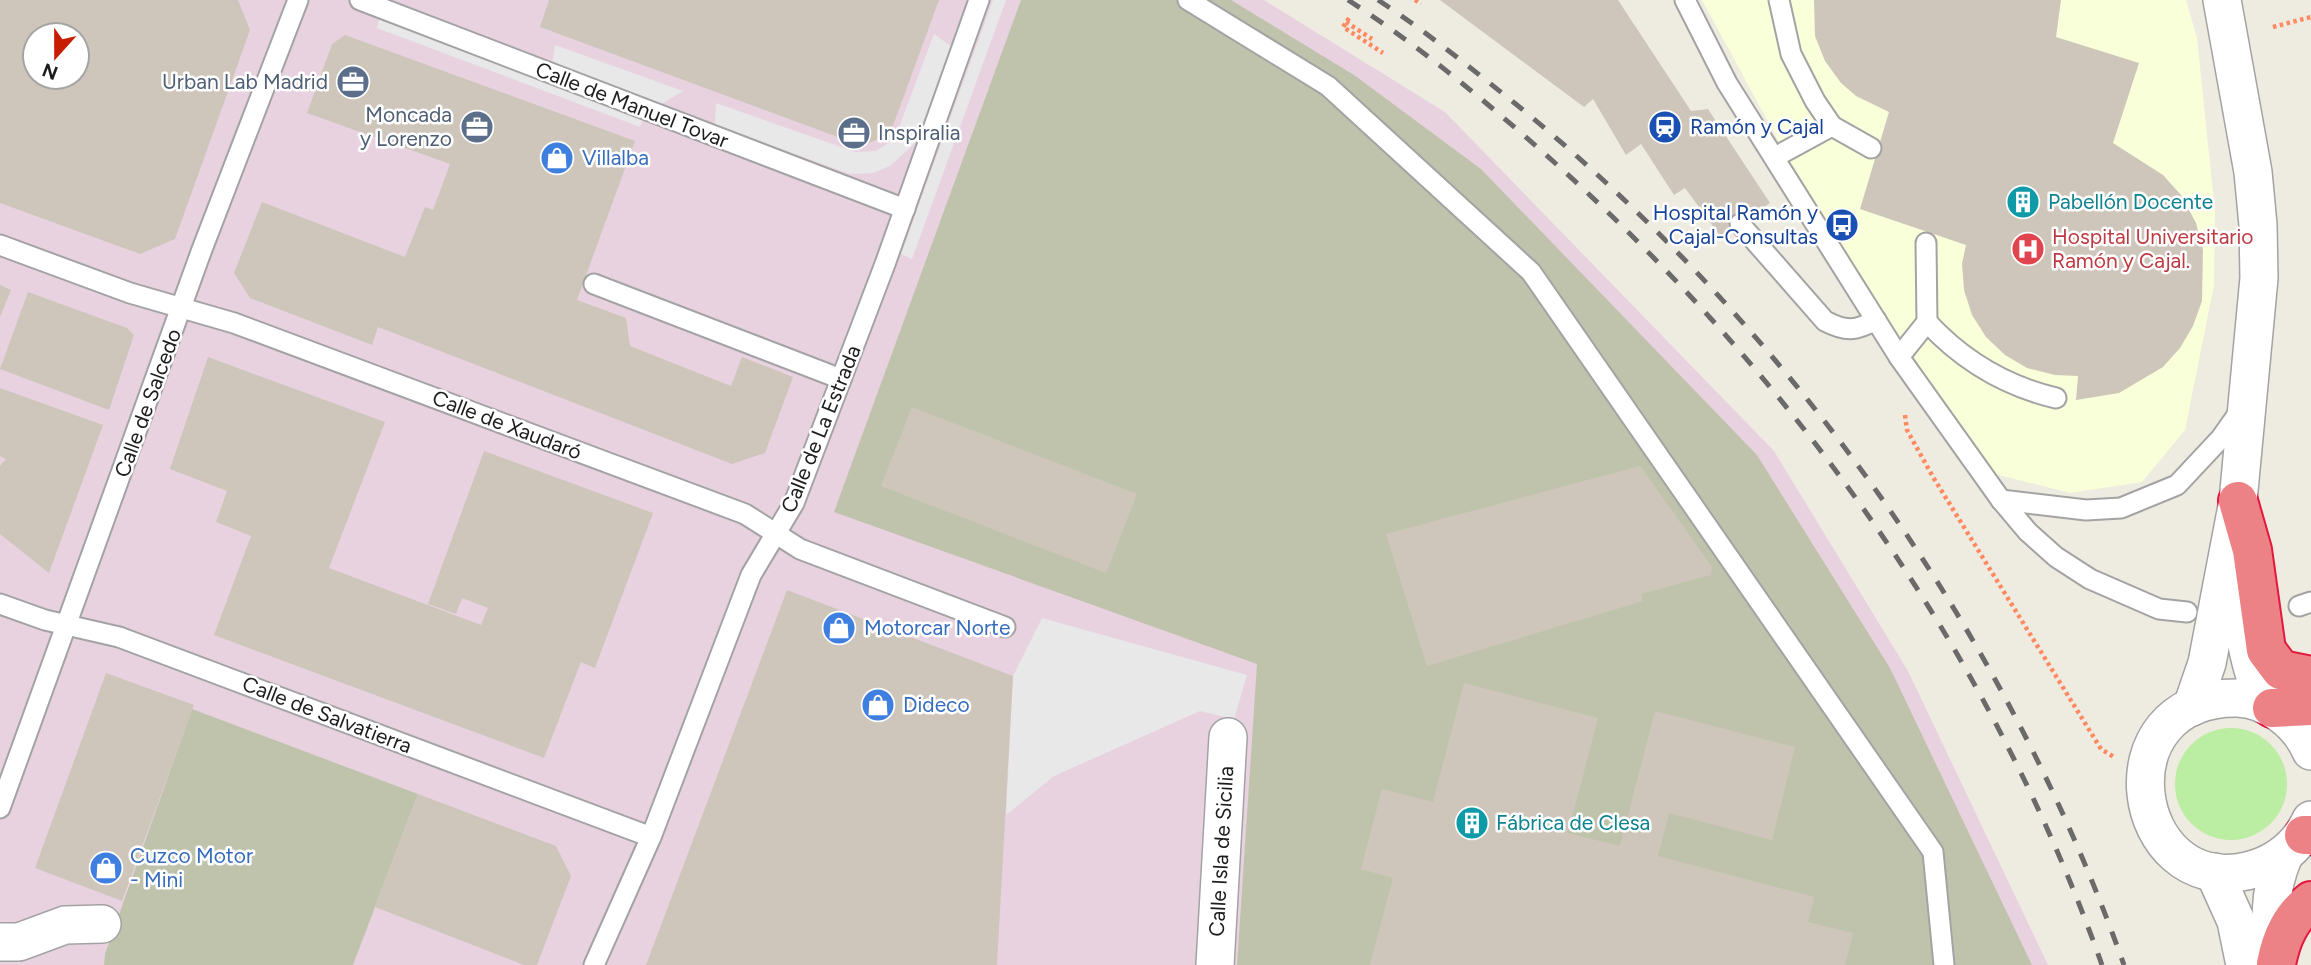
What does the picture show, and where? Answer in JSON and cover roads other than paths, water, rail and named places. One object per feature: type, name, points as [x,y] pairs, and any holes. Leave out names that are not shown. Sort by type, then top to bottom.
[{"type":"highway","points":[[2238,501],[2252,550],[2266,650],[2281,670],[2311,676]]},
{"type":"highway","points":[[2269,707],[2311,706]]},
{"type":"highway","points":[[2266,965],[2298,912],[2311,901]]},
{"type":"street","points":[[2192,707],[2207,663],[2238,501],[2259,278],[2253,172],[2222,0]]},
{"type":"street","points":[[2238,501],[2242,627],[2248,658],[2269,707]]},
{"type":"street","points":[[2303,836],[2263,867],[2239,873],[2214,872],[2190,863],[2169,847],[2153,826],[2145,801],[2144,775],[2149,754],[2160,734],[2174,719],[2192,707],[2216,699],[2241,698],[2269,707],[2292,723],[2311,751]]},
{"type":"street","name":"Calle Isla de Sicilia","points":[[1215,965],[1228,737]]},
{"type":"street","points":[[2266,965],[2269,915],[2275,877],[2303,836]]},
{"type":"street","points":[[2214,872],[2236,921],[2266,965]]},
{"type":"street","points":[[0,942],[19,942],[65,925],[102,924]]},
{"type":"lane","name":"Calle de Salcedo","points":[[0,808],[298,0]]},
{"type":"lane","name":"Calle de Manuel Tovar","points":[[360,0],[905,209]]},
{"type":"lane","name":"Calle de La Estrada","points":[[594,965],[650,837],[751,575],[794,503],[905,209],[979,0]]},
{"type":"lane","points":[[1188,0],[1328,86],[1531,272],[1933,852],[1944,965]]},
{"type":"lane","points":[[1685,0],[1727,83],[1899,357],[2001,500],[2028,532],[2056,557],[2090,579],[2148,605],[2187,612]]},
{"type":"lane","points":[[1779,0],[1791,54],[1815,101],[1832,126],[1871,148]]},
{"type":"lane","points":[[1774,157],[1832,126]]},
{"type":"lane","points":[[1740,224],[1825,321],[1843,330],[1859,329],[1876,320]]},
{"type":"lane","points":[[1899,357],[1927,322],[1926,243]]},
{"type":"lane","name":"Calle de Xaudaró","points":[[0,245],[130,293],[183,306],[745,514],[800,549],[1004,627]]},
{"type":"lane","points":[[594,284],[841,379]]},
{"type":"lane","points":[[1927,322],[1950,346],[1979,367],[2020,389],[2056,398]]},
{"type":"lane","points":[[2001,500],[2086,510],[2121,508],[2177,485],[2221,438],[2248,398]]},
{"type":"lane","name":"Calle de Salvatierra","points":[[0,604],[67,625],[119,637],[650,837]]},
{"type":"railway","points":[[1348,0],[1450,73],[1545,154],[1635,239],[1721,330],[1801,425],[1874,525],[1942,629],[2003,737],[2056,849],[2102,965]]},
{"type":"railway","points":[[1378,0],[1432,38],[1517,105],[1617,193],[1710,287],[1798,388],[1879,494],[1952,606],[2018,722],[2075,842],[2124,965]]},
{"type":"place","name":"Urban Lab Madrid","points":[[353,82]]},
{"type":"place","name":"Moncada y Lorenzo","points":[[477,127]]},
{"type":"place","name":"Ramón y Cajal","points":[[1665,127]]},
{"type":"place","name":"Inspiralia","points":[[854,133]]},
{"type":"place","name":"Villalba","points":[[557,158]]},
{"type":"place","name":"Pabellón Docente","points":[[2023,202]]},
{"type":"place","name":"Hospital Ramón y Cajal-Consultas","points":[[1842,225]]},
{"type":"place","name":"Hospital Universitario Ramón y Cajal.","points":[[2028,249]]},
{"type":"place","name":"Motorcar Norte","points":[[839,628]]},
{"type":"place","name":"Dideco","points":[[878,705]]},
{"type":"place","name":"Fábrica de Clesa","points":[[1472,823]]},
{"type":"place","name":"Cuzco Motor - Mini","points":[[106,868]]}]
